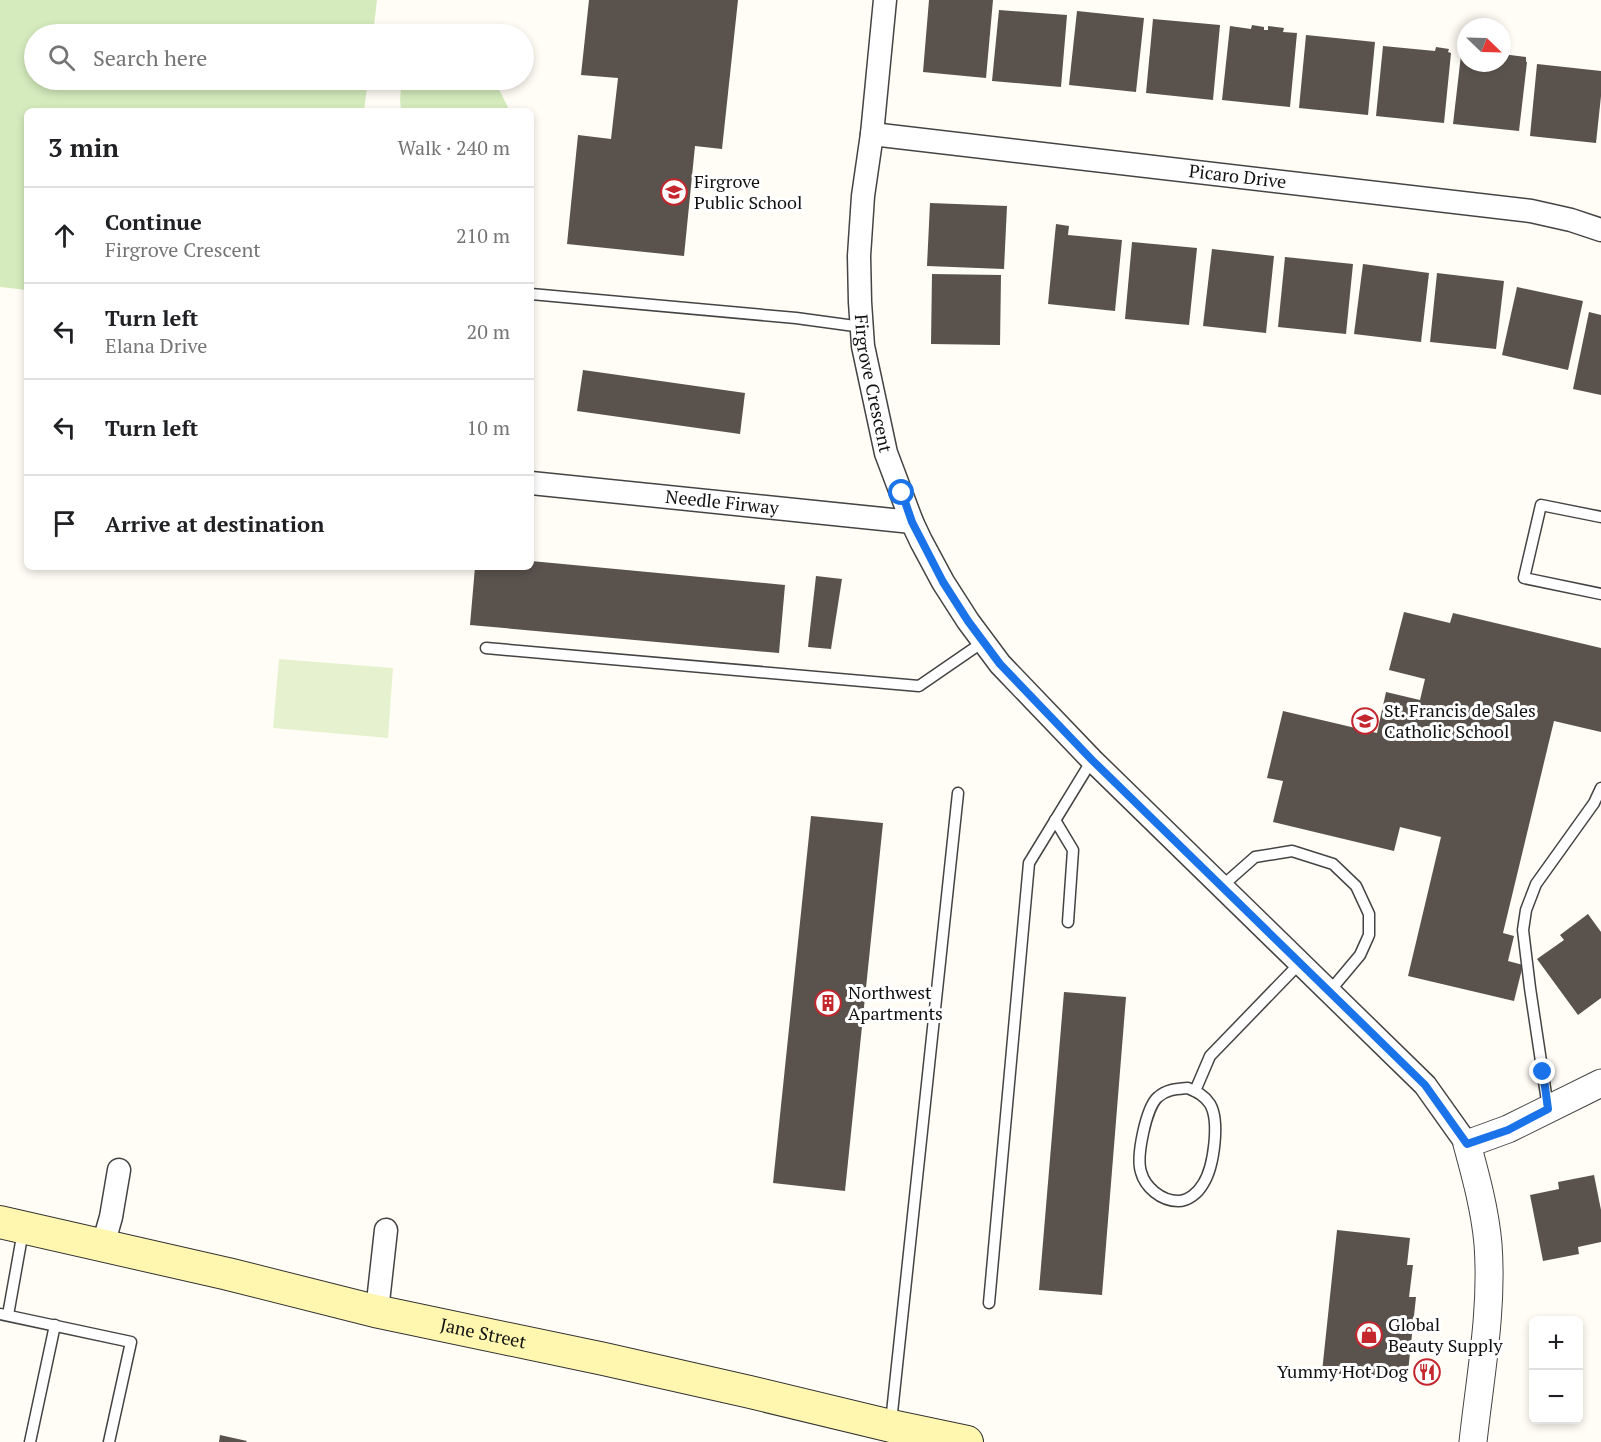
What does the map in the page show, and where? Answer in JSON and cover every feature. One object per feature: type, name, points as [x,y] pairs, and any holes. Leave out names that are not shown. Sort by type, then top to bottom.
[{"type":"main road","name":"Jane Street","points":[[12,1225],[228,1274],[375,1311],[750,1392],[967,1442]]},
{"type":"street","name":"Firgrove Crescent","points":[[885,0],[872,134],[863,196],[859,256],[862,327],[863,346],[886,453],[912,522],[943,582],[1000,664],[1092,760],[1425,1085],[1467,1144],[1488,1243],[1489,1286],[1473,1442]]},
{"type":"street","name":"Picaro Drive","points":[[872,134],[1531,211],[1601,230]]},
{"type":"street","name":"Needle Firway","points":[[534,483],[912,522]]},
{"type":"street","points":[[1467,1144],[1508,1130],[1601,1083]]},
{"type":"street","points":[[103,1245],[111,1217],[119,1170]]},
{"type":"street","points":[[375,1311],[386,1230]]},
{"type":"lane","points":[[534,294],[796,318],[862,327]]},
{"type":"lane","points":[[1601,517],[1541,505],[1524,578],[1601,594]]},
{"type":"lane","points":[[486,648],[919,686],[983,642]]},
{"type":"lane","points":[[989,1303],[1029,863],[1092,760]]},
{"type":"lane","points":[[1548,1109],[1523,930],[1526,910],[1536,884],[1594,803],[1601,788]]},
{"type":"lane","points":[[891,1426],[958,793]]},
{"type":"lane","points":[[1055,820],[1073,850],[1068,922]]},
{"type":"lane","points":[[1221,887],[1255,857],[1292,851],[1333,864],[1356,886],[1369,914],[1369,935],[1360,955],[1329,992]]},
{"type":"lane","points":[[1195,1091],[1210,1056],[1300,963]]},
{"type":"lane","points":[[1188,1088],[1195,1091],[1202,1094],[1211,1106],[1216,1123],[1211,1162],[1203,1184],[1190,1198],[1179,1202],[1163,1198],[1149,1186],[1140,1171],[1142,1135],[1156,1098],[1172,1089],[1188,1088]]},
{"type":"lane","points":[[12,1225],[4,1315],[131,1342],[108,1442]]},
{"type":"lane","points":[[30,1442],[55,1325]]},
{"type":"green space","points":[[0,0],[377,0],[374,24],[24,24],[24,90],[367,90],[364,108],[24,108],[24,290],[0,287]]},
{"type":"green space","points":[[401,90],[499,90],[508,108],[401,108]]},
{"type":"green space","points":[[279,659],[393,668],[388,738],[273,728]]},
{"type":"building","points":[[589,0],[738,0],[722,149],[695,146],[684,256],[567,244],[578,135],[611,139],[618,78],[581,75]]},
{"type":"building","points":[[929,0],[993,0],[986,78],[923,72]]},
{"type":"building","points":[[999,10],[1067,15],[1061,87],[992,81]]},
{"type":"building","points":[[1077,11],[1144,18],[1136,92],[1069,85]]},
{"type":"building","points":[[1153,19],[1220,25],[1213,100],[1146,93]]},
{"type":"building","points":[[1252,25],[1264,27],[1264,30],[1268,30],[1268,26],[1284,28],[1283,32],[1297,33],[1290,107],[1222,100],[1230,26],[1251,29]]},
{"type":"building","points":[[1306,35],[1375,42],[1368,115],[1299,108]]},
{"type":"building","points":[[1383,46],[1435,51],[1436,47],[1449,49],[1448,52],[1451,53],[1444,123],[1376,116]]},
{"type":"building","points":[[1511,55],[1526,57],[1519,131],[1453,124],[1459,72],[1511,72]]},
{"type":"building","points":[[1537,64],[1601,71],[1596,143],[1530,136]]},
{"type":"building","points":[[930,203],[1007,206],[1004,269],[927,266]]},
{"type":"building","points":[[1056,224],[1069,226],[1068,235],[1122,240],[1115,311],[1048,304]]},
{"type":"building","points":[[1132,242],[1197,248],[1189,325],[1125,319]]},
{"type":"building","points":[[1212,249],[1274,256],[1266,333],[1203,326]]},
{"type":"building","points":[[1285,257],[1353,264],[1346,334],[1278,327]]},
{"type":"building","points":[[1363,264],[1429,273],[1421,342],[1354,334]]},
{"type":"building","points":[[1437,273],[1504,281],[1496,349],[1430,342]]},
{"type":"building","points":[[932,274],[1001,275],[1000,345],[931,344]]},
{"type":"building","points":[[1517,287],[1583,301],[1568,370],[1502,355]]},
{"type":"building","points":[[1589,312],[1601,315],[1601,395],[1573,389]]},
{"type":"building","points":[[583,370],[745,393],[740,434],[577,411]]},
{"type":"building","points":[[534,561],[785,585],[779,653],[470,625],[475,570],[534,570]]},
{"type":"building","points":[[816,576],[842,579],[831,649],[808,647]]},
{"type":"building","points":[[1404,612],[1450,623],[1453,613],[1601,648],[1601,732],[1554,721],[1503,933],[1514,936],[1508,961],[1523,965],[1514,1001],[1408,976],[1441,837],[1400,827],[1394,851],[1273,822],[1283,781],[1267,778],[1283,711],[1377,733],[1386,692],[1420,700],[1425,679],[1389,670]]},
{"type":"building","name":"Northwest Apartments","points":[[811,816],[883,823],[845,1191],[773,1183]]},
{"type":"building","points":[[1588,914],[1601,932],[1601,998],[1578,1015],[1537,959],[1564,940],[1560,935]]},
{"type":"building","points":[[1064,992],[1126,997],[1102,1295],[1039,1290]]},
{"type":"building","points":[[1594,1175],[1601,1210],[1601,1242],[1578,1247],[1579,1254],[1543,1261],[1530,1195],[1559,1189],[1558,1182]]},
{"type":"building","name":"Global Beauty Supply","points":[[1337,1230],[1410,1238],[1407,1265],[1413,1265],[1409,1297],[1416,1297],[1407,1381],[1322,1372]]},
{"type":"building","points":[[220,1435],[247,1441],[219,1442]]},
{"type":"place","name":"Firgrove Public School","points":[[674,192]]},
{"type":"place","name":"St. Francis de Sales Catholic School","points":[[1365,721]]},
{"type":"place","name":"Northwest Apartments","points":[[828,1003]]},
{"type":"place","name":"Global Beauty Supply","points":[[1369,1335]]},
{"type":"place","name":"Yummy Hot Dog","points":[[1427,1372]]},
{"type":"route","points":[[902,493],[912,522],[943,582],[1000,664],[1092,760],[1425,1085],[1467,1144],[1508,1130],[1548,1109],[1543,1072]]}]
